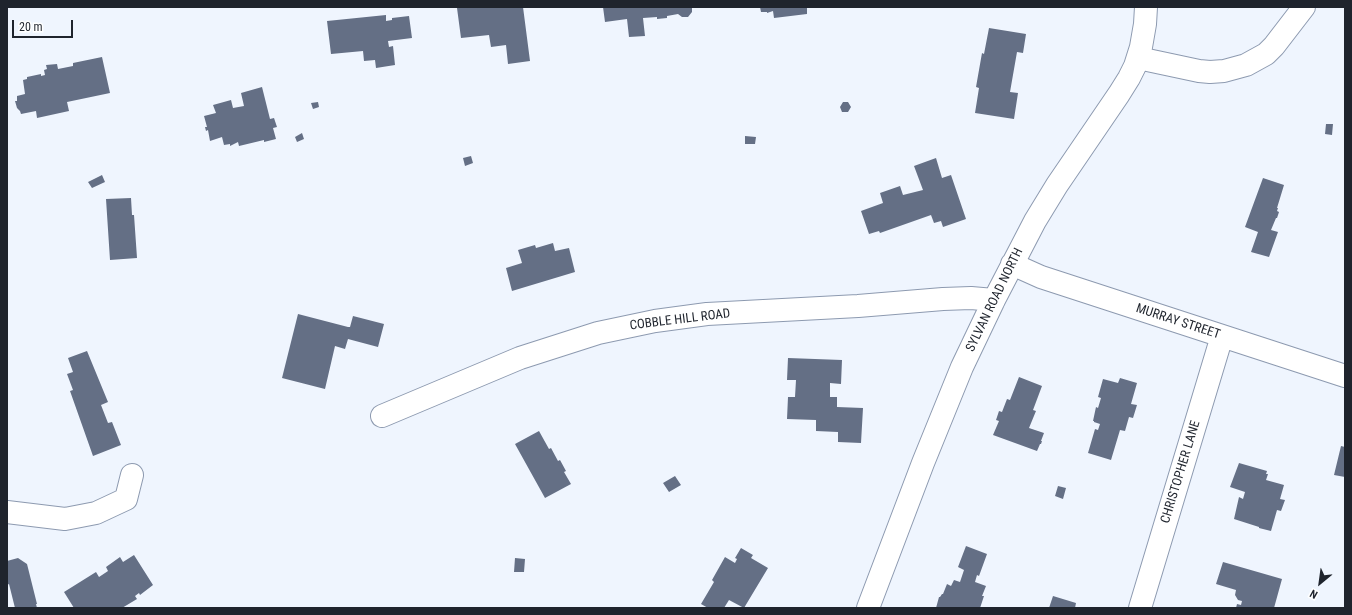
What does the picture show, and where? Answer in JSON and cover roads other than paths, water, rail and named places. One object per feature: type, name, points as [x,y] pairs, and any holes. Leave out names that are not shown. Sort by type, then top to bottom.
[{"type":"street","name":"SYLVAN ROAD NORTH","points":[[868,608],[940,419],[962,367],[1012,264],[1035,221],[1057,185],[1129,78],[1138,58],[1143,38],[1146,7]]},
{"type":"street","points":[[1138,58],[1210,72],[1246,65],[1266,54],[1274,46],[1304,7]]},
{"type":"street","name":"MURRAY STREET","points":[[1012,264],[1041,277],[1345,376]]},
{"type":"street","name":"COBBLE HILL ROAD","points":[[382,416],[520,358],[591,335],[655,321],[707,314],[858,306],[943,299],[971,298],[994,300]]},
{"type":"street","name":"CHRISTOPHER LANE","points":[[1140,608],[1222,336]]},
{"type":"street","points":[[7,512],[65,519],[96,513],[126,499],[132,475]]}]
